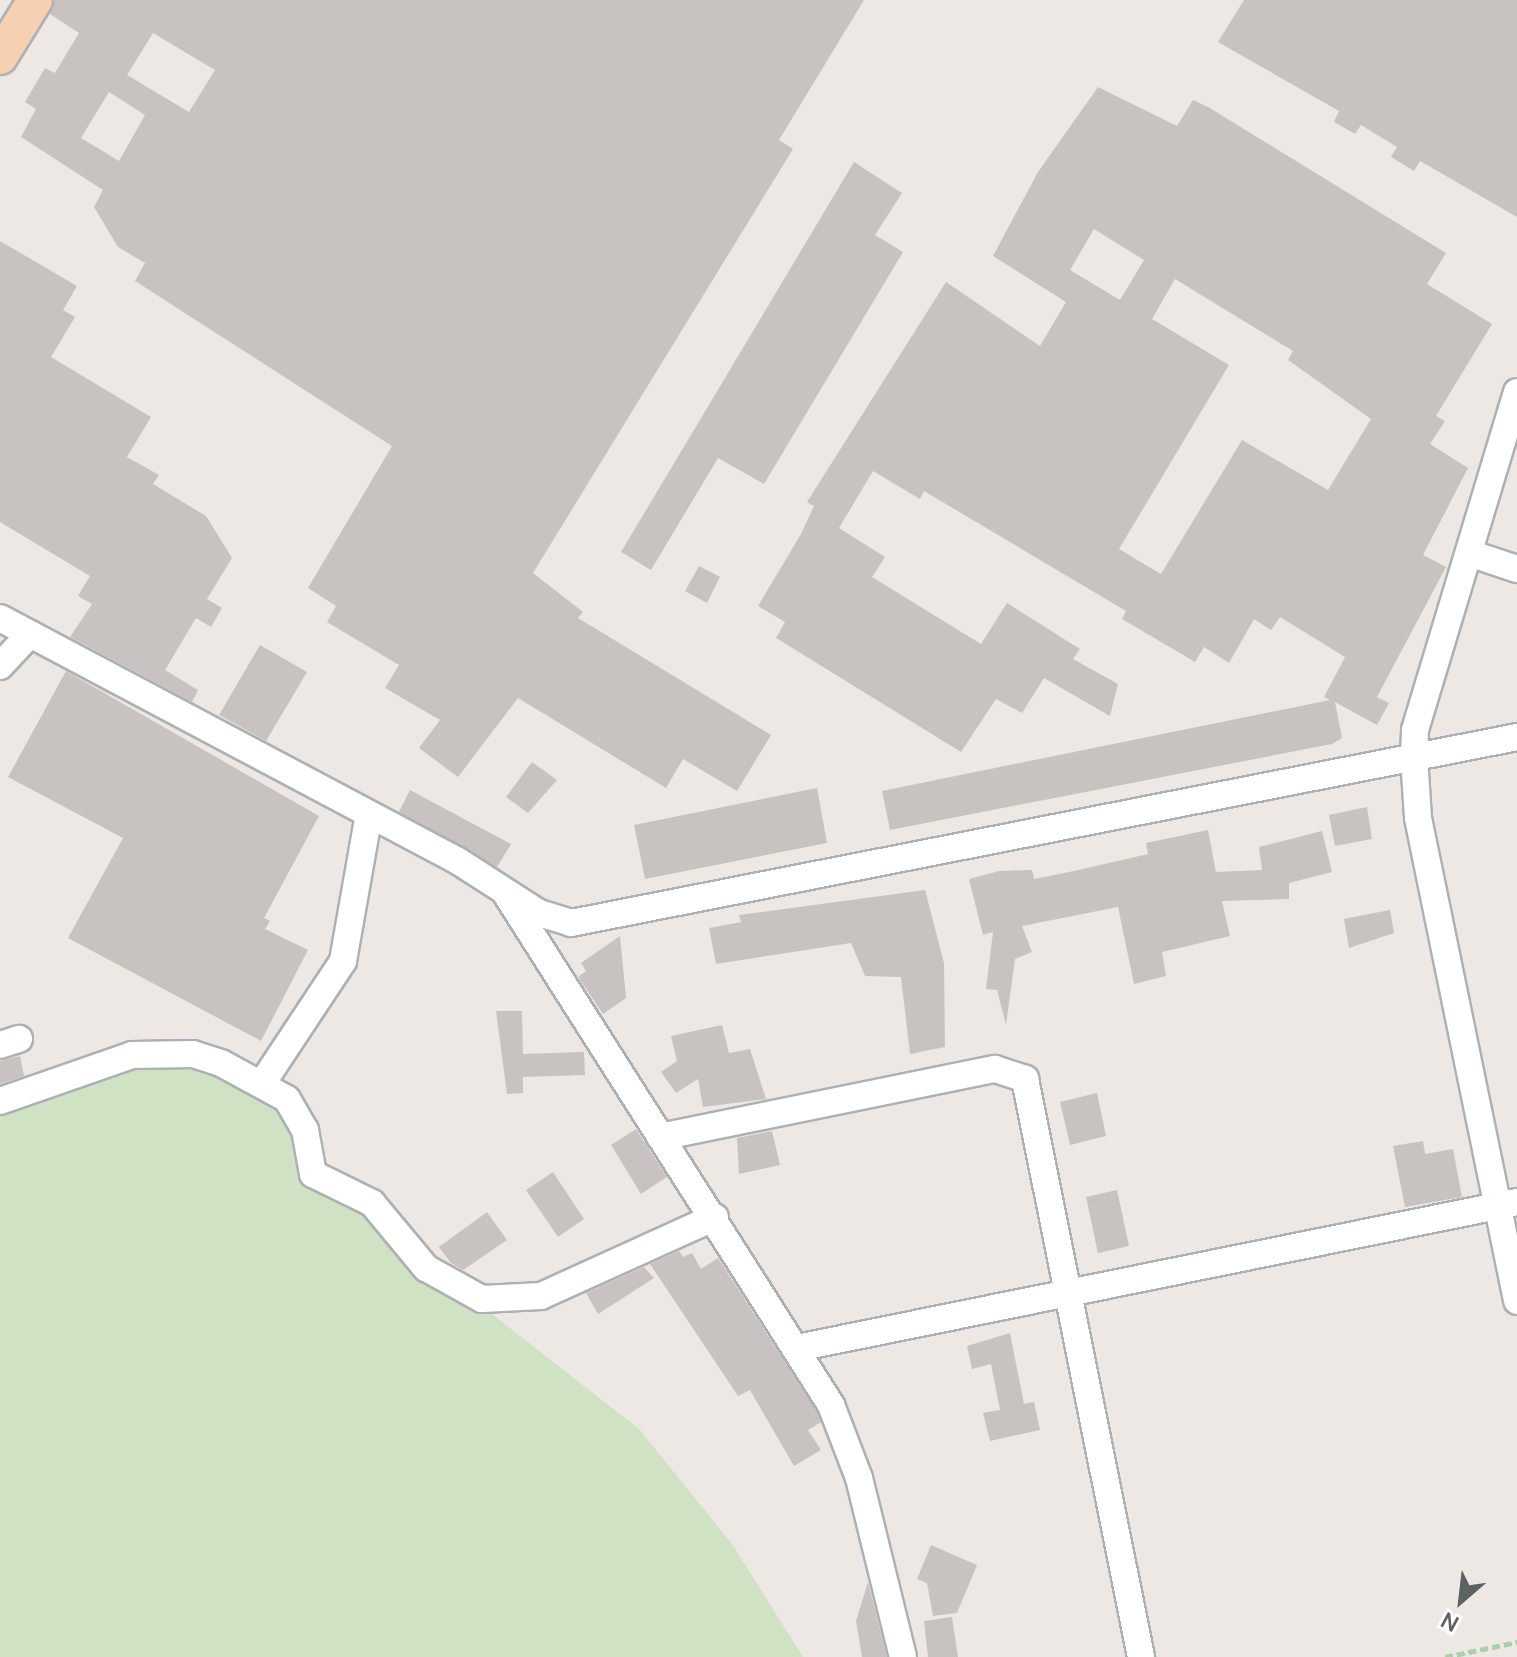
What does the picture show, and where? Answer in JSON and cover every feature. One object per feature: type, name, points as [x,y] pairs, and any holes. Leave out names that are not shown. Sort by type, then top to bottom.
[{"type":"main road","points":[[0,57],[35,0]]},
{"type":"street","points":[[1517,392],[1415,730],[1414,757],[1418,818],[1508,1204],[1517,1301]]},
{"type":"street","points":[[1469,553],[1517,569]]},
{"type":"street","points":[[0,618],[369,814],[559,922],[588,922],[1517,737]]},
{"type":"street","points":[[0,666],[30,634]]},
{"type":"street","points":[[263,1082],[343,961],[369,814]]},
{"type":"street","points":[[505,893],[660,1137],[715,1217],[831,1405],[859,1478],[903,1657]]},
{"type":"street","points":[[0,1101],[95,1064],[155,1053],[193,1054],[263,1082],[297,1112],[313,1174],[372,1203],[426,1268],[463,1294],[513,1302],[541,1296],[670,1234],[715,1217]]},
{"type":"street","points":[[660,1137],[1009,1069],[1030,1092],[1072,1292],[1141,1657]]},
{"type":"street","points":[[797,1348],[1508,1204]]},
{"type":"path","points":[[1445,1657],[1517,1642]]},
{"type":"green space","points":[[132,1055],[221,1063],[281,1113],[313,1174],[639,1429],[732,1544],[803,1657],[0,1657],[0,1111]]},
{"type":"building","points":[[55,0],[864,0],[779,140],[793,149],[533,573],[583,612],[578,618],[771,735],[737,791],[683,759],[666,788],[518,698],[458,777],[419,748],[440,720],[385,688],[399,665],[327,622],[336,606],[308,588],[392,446],[135,281],[145,263],[118,247],[94,207],[103,190],[21,137],[36,109],[25,102],[45,68],[55,73],[79,33],[50,14]],"holes":[[[153,33],[215,70],[189,112],[127,75]],[[109,92],[145,115],[119,161],[81,138]]]},
{"type":"building","points":[[1244,0],[1517,0],[1517,217],[1420,161],[1414,171],[1391,157],[1397,147],[1361,125],[1355,134],[1334,122],[1339,111],[1218,42]]},
{"type":"building","points":[[1098,87],[1177,126],[1193,100],[1446,253],[1427,284],[1492,324],[1436,416],[1445,421],[1430,444],[1468,468],[1423,555],[1446,567],[1377,697],[1389,703],[1377,725],[1335,702],[1342,738],[1332,744],[890,830],[882,791],[1330,700],[1324,697],[1345,657],[1280,617],[1271,630],[1254,619],[1229,663],[1204,647],[1195,662],[1122,619],[1126,611],[924,491],[920,499],[873,471],[839,528],[885,557],[872,577],[981,644],[1007,603],[1080,649],[1073,659],[1118,684],[1110,716],[1044,678],[1022,713],[996,699],[961,752],[776,638],[785,622],[758,606],[801,534],[814,506],[807,502],[946,282],[1040,346],[1066,302],[993,256],[1038,172]],"holes":[[[1094,229],[1144,260],[1120,300],[1070,270]],[[1175,279],[1293,351],[1288,360],[1371,419],[1328,490],[1242,440],[1161,574],[1119,549],[1229,365],[1152,319]]]},
{"type":"building","points":[[854,162],[902,193],[875,235],[903,252],[764,484],[718,458],[651,570],[621,552]]},
{"type":"building","points":[[0,241],[77,286],[63,310],[75,317],[51,357],[151,417],[127,457],[159,475],[153,484],[206,516],[232,558],[207,599],[222,608],[211,627],[196,618],[165,670],[198,690],[192,702],[70,637],[92,604],[78,596],[90,576],[0,522]]},
{"type":"building","points":[[699,566],[720,577],[707,603],[685,591]]},
{"type":"building","points":[[260,645],[307,672],[266,741],[219,715]]},
{"type":"building","points":[[66,671],[319,816],[264,918],[270,921],[265,929],[308,950],[261,1041],[68,938],[123,838],[8,777]]},
{"type":"building","points":[[532,762],[557,780],[528,813],[506,797]]},
{"type":"building","points":[[817,788],[827,843],[645,879],[634,825]]},
{"type":"building","points":[[410,790],[511,844],[497,867],[399,812]]},
{"type":"building","points":[[1367,807],[1372,839],[1335,846],[1329,815]]},
{"type":"building","points":[[1208,830],[1216,872],[1262,870],[1259,847],[1322,831],[1332,872],[1289,883],[1289,899],[1222,901],[1230,936],[1162,952],[1166,976],[1134,984],[1118,907],[1022,926],[1032,952],[1015,959],[1006,1025],[997,990],[986,989],[993,932],[983,935],[969,879],[999,871],[1032,870],[1034,879],[1074,871],[1148,854],[1146,843]]},
{"type":"building","points":[[925,890],[944,963],[945,1047],[910,1054],[901,977],[865,976],[851,943],[716,964],[709,928],[741,922],[739,915]]},
{"type":"building","points":[[1390,910],[1394,933],[1349,948],[1344,919]]},
{"type":"building","points":[[620,936],[626,998],[603,1014],[578,977],[586,971],[581,963]]},
{"type":"building","points":[[496,1011],[522,1011],[523,1054],[584,1052],[585,1075],[523,1077],[523,1093],[507,1094]]},
{"type":"building","points":[[722,1025],[729,1053],[750,1049],[766,1099],[703,1107],[698,1079],[676,1093],[661,1072],[677,1061],[671,1036]]},
{"type":"building","points":[[20,1056],[24,1076],[0,1084],[0,1061]]},
{"type":"building","points":[[1097,1093],[1106,1136],[1070,1145],[1060,1102]]},
{"type":"building","points":[[636,1129],[667,1177],[641,1194],[611,1145]]},
{"type":"building","points":[[772,1131],[780,1165],[739,1174],[737,1138]]},
{"type":"building","points":[[1423,1141],[1425,1154],[1453,1149],[1462,1197],[1405,1207],[1393,1146]]},
{"type":"building","points":[[553,1172],[584,1219],[558,1237],[526,1190]]},
{"type":"building","points":[[1117,1190],[1129,1246],[1098,1253],[1086,1197]]},
{"type":"building","points":[[487,1212],[507,1240],[463,1270],[451,1263],[439,1247]]},
{"type":"building","points":[[679,1251],[683,1257],[692,1253],[701,1269],[718,1258],[817,1412],[821,1422],[808,1430],[821,1450],[794,1466],[750,1390],[738,1396],[650,1264]]},
{"type":"building","points":[[644,1267],[654,1278],[598,1314],[586,1293]]},
{"type":"building","points":[[1010,1333],[1024,1404],[1034,1402],[1040,1430],[990,1441],[983,1413],[1000,1410],[991,1364],[972,1369],[967,1346]]},
{"type":"building","points":[[931,1545],[977,1565],[957,1613],[933,1616],[927,1583],[917,1579]]},
{"type":"building","points":[[868,1582],[887,1657],[862,1657],[856,1621]]},
{"type":"building","points":[[952,1617],[958,1657],[928,1657],[924,1621]]}]
